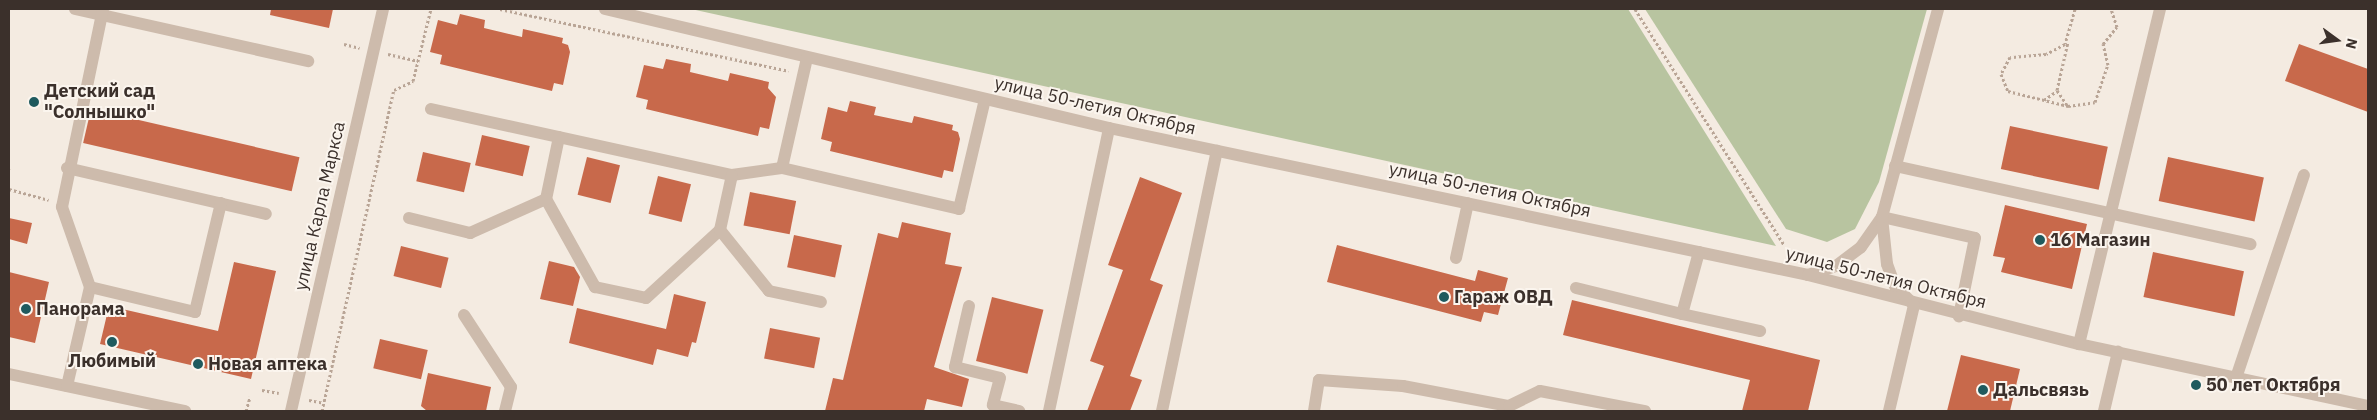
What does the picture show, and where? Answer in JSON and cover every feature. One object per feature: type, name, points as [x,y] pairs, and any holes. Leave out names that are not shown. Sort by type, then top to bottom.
[{"type":"street","points":[[75,9],[103,12],[308,60]]},
{"type":"street","name":"улица Карла Маркса","points":[[291,411],[383,9]]},
{"type":"street","name":"улица 50-летия Октября","points":[[605,9],[1109,128],[1808,275],[1959,316],[2079,344],[2368,406]]},
{"type":"street","points":[[1889,411],[1914,305],[1895,286],[1882,250],[1882,217],[1938,9]]},
{"type":"street","points":[[2079,344],[2160,9]]},
{"type":"street","points":[[67,386],[90,287],[62,207],[67,168],[103,12]]},
{"type":"street","points":[[782,168],[807,58]]},
{"type":"street","points":[[431,109],[732,175],[782,168],[959,209],[985,99]]},
{"type":"street","points":[[1050,411],[1109,128]]},
{"type":"street","points":[[559,137],[546,199],[596,288],[646,298],[720,230],[732,175]]},
{"type":"street","points":[[1162,411],[1216,151]]},
{"type":"street","points":[[1895,166],[2250,244]]},
{"type":"street","points":[[67,168],[266,214]]},
{"type":"street","points":[[2236,378],[2304,175]]},
{"type":"street","points":[[409,218],[470,233],[546,199]]},
{"type":"street","points":[[90,287],[195,312],[221,203]]},
{"type":"street","points":[[1456,258],[1468,203]]},
{"type":"street","points":[[1808,275],[1836,266],[1861,247],[1882,217]]},
{"type":"street","points":[[1882,217],[1975,238],[1959,316]]},
{"type":"street","points":[[720,230],[769,291],[821,302]]},
{"type":"street","points":[[1682,314],[1699,252]]},
{"type":"street","points":[[1576,288],[1760,331]]},
{"type":"street","points":[[969,306],[955,367],[1000,378],[993,405],[1019,411]]},
{"type":"street","points":[[464,315],[512,387],[506,411]]},
{"type":"street","points":[[2104,411],[2118,352]]},
{"type":"street","points":[[9,374],[185,411]]},
{"type":"street","points":[[1314,411],[1319,380],[1403,386],[1509,406],[1540,391],[1646,411]]},
{"type":"path","points":[[322,411],[394,90],[413,81],[431,9]]},
{"type":"path","points":[[1634,9],[1784,245]]},
{"type":"path","points":[[2040,100],[2057,90],[2075,9]]},
{"type":"path","points":[[2068,41],[2046,54],[2010,57],[2004,65],[2001,74],[2008,91],[2068,106],[2088,106],[2100,96],[2108,65],[2103,44],[2117,27],[2111,9]]},
{"type":"path","points":[[2057,90],[2068,106]]},
{"type":"path","points":[[9,189],[39,194],[62,207]]},
{"type":"path","points":[[246,411],[250,397]]},
{"type":"green space","points":[[691,9],[1628,9],[1776,246]]},
{"type":"green space","points":[[1645,9],[1927,9],[1879,182],[1855,229],[1827,242],[1786,229]]},
{"type":"building","points":[[271,9],[333,9],[329,28],[270,15]]},
{"type":"building","points":[[460,14],[485,20],[484,28],[522,37],[523,29],[563,38],[562,43],[568,45],[570,52],[563,85],[554,83],[552,91],[440,64],[442,55],[430,52],[438,20],[457,25]]},
{"type":"building","points":[[2299,44],[2368,69],[2368,112],[2285,81]]},
{"type":"building","points":[[666,59],[691,64],[690,72],[728,81],[730,73],[769,82],[768,88],[776,97],[769,129],[760,127],[758,136],[646,109],[648,100],[636,97],[644,65],[663,69]]},
{"type":"building","points":[[850,101],[876,107],[874,115],[912,123],[914,116],[953,125],[952,130],[958,132],[960,139],[953,172],[944,170],[942,178],[830,151],[832,142],[821,139],[828,107],[847,112]]},
{"type":"building","points":[[91,109],[300,157],[292,191],[83,143]]},
{"type":"building","points":[[2010,126],[2108,147],[2099,190],[2001,169]]},
{"type":"building","points":[[482,135],[530,146],[523,176],[475,165]]},
{"type":"building","points":[[423,152],[471,163],[464,192],[416,181]]},
{"type":"building","points":[[587,157],[620,165],[611,203],[578,195]]},
{"type":"building","points":[[2168,157],[2264,177],[2255,221],[2159,201]]},
{"type":"building","points":[[658,176],[691,184],[682,222],[649,214]]},
{"type":"building","points":[[1140,177],[1182,193],[1150,280],[1163,285],[1130,376],[1142,380],[1130,411],[1087,411],[1104,366],[1090,361],[1123,270],[1108,265]]},
{"type":"building","points":[[750,192],[796,201],[790,234],[744,225]]},
{"type":"building","name":"16 Магазин","points":[[2005,205],[2087,224],[2072,289],[2001,272],[2005,258],[1993,256]]},
{"type":"building","points":[[9,218],[32,223],[27,244],[9,239]]},
{"type":"building","points":[[902,222],[951,233],[945,264],[962,267],[934,367],[969,379],[962,407],[927,399],[924,411],[825,411],[833,378],[843,380],[878,233],[898,238]]},
{"type":"building","points":[[794,235],[842,245],[835,277],[787,267]]},
{"type":"building","name":"Гараж ОВД","points":[[1337,245],[1475,281],[1478,270],[1508,278],[1498,315],[1484,312],[1481,322],[1327,282]]},
{"type":"building","points":[[401,246],[449,258],[441,288],[394,276]]},
{"type":"building","points":[[2153,252],[2244,271],[2234,316],[2143,297]]},
{"type":"building","points":[[549,261],[574,267],[580,277],[573,306],[540,299]]},
{"type":"building","points":[[234,262],[276,271],[251,379],[100,344],[109,306],[218,331]]},
{"type":"building","name":"Панорама","points":[[9,272],[49,282],[35,343],[9,337]]},
{"type":"building","points":[[674,294],[706,302],[696,343],[692,342],[688,357],[657,349],[653,365],[569,343],[577,308],[666,329]]},
{"type":"building","points":[[992,297],[1043,310],[1027,374],[976,361]]},
{"type":"building","points":[[1572,300],[1820,360],[1808,411],[1742,411],[1750,380],[1563,335]]},
{"type":"building","points":[[770,328],[820,338],[814,368],[764,358]]},
{"type":"building","points":[[380,339],[428,350],[421,379],[373,368]]},
{"type":"building","name":"Дальсвязь","points":[[1961,355],[2020,369],[2010,411],[1947,411]]},
{"type":"building","points":[[428,373],[491,387],[486,411],[427,411],[421,406]]},
{"type":"place","name":"Детский сад \"Солнышко\"","points":[[34,102]]},
{"type":"place","name":"16 Магазин","points":[[2040,240]]},
{"type":"place","name":"Гараж ОВД","points":[[1444,297]]},
{"type":"place","name":"Панорама","points":[[26,309]]},
{"type":"place","name":"Любимый","points":[[112,342]]},
{"type":"place","name":"Новая аптека","points":[[198,364]]},
{"type":"place","name":"50 лет Октября","points":[[2196,385]]},
{"type":"place","name":"Дальсвязь","points":[[1983,390]]}]
